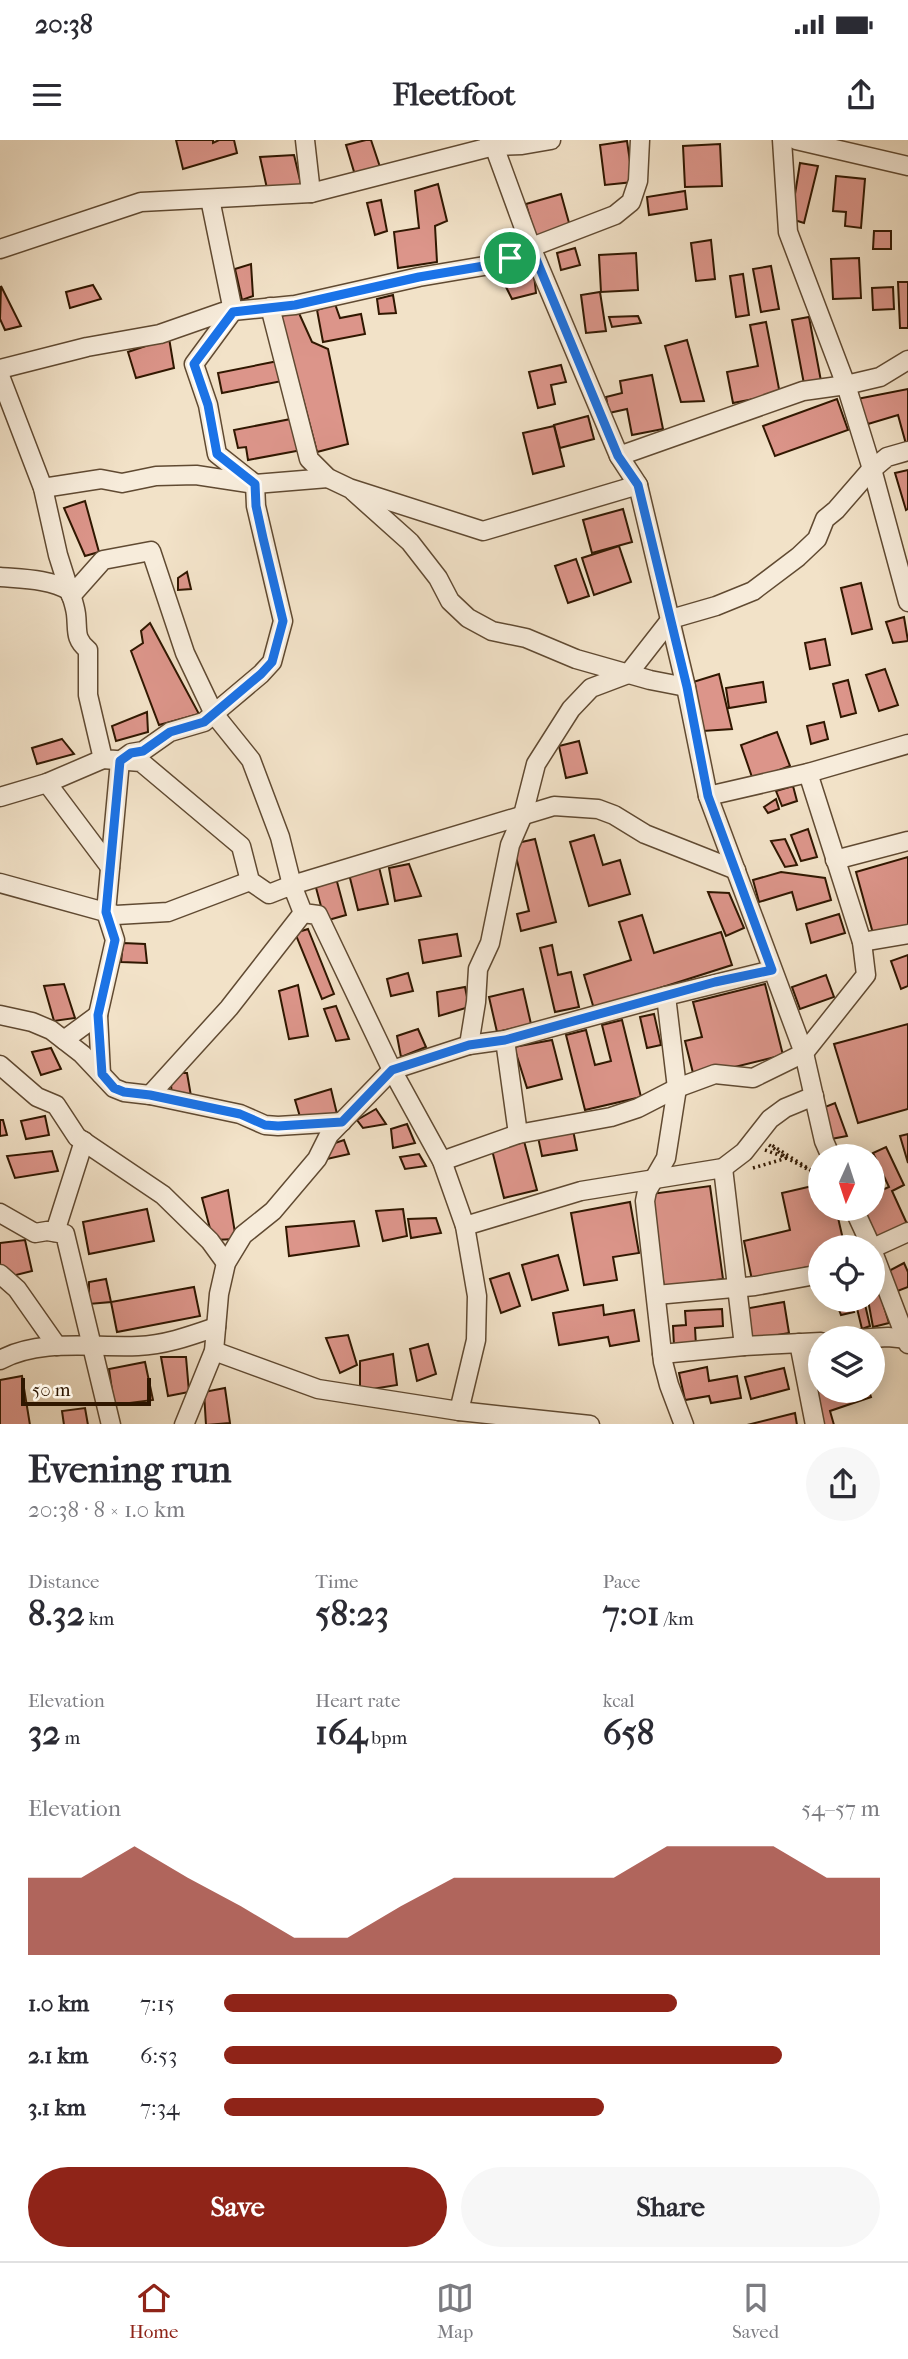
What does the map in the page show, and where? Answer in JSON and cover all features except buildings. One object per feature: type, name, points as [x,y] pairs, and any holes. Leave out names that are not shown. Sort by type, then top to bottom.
[{"type":"street","points":[[305,140],[311,193]]},
{"type":"street","points":[[0,249],[141,202],[311,193],[491,143],[522,145],[551,140]]},
{"type":"street","points":[[0,369],[87,347],[160,334],[211,315],[295,305],[419,277],[484,266],[510,258],[531,247],[615,215],[631,202],[638,181],[640,140]]},
{"type":"street","points":[[782,140],[788,232],[846,385],[908,603]]},
{"type":"street","points":[[796,140],[908,166]]},
{"type":"street","points":[[491,143],[618,456],[638,485],[687,687],[708,796],[804,1053],[825,1144]]},
{"type":"street","points":[[0,797],[143,751],[170,732],[204,722],[267,668],[280,640],[283,621],[258,516],[255,484],[217,454],[208,405],[194,364],[233,312],[210,199]]},
{"type":"street","points":[[270,307],[309,459],[328,478],[349,488],[483,531],[638,485]]},
{"type":"street","points":[[618,456],[803,391],[880,377],[908,360]]},
{"type":"street","points":[[0,376],[43,488],[58,555],[76,613],[76,636],[80,644],[88,650],[88,695],[111,760],[110,867],[106,912],[115,940],[98,1015],[102,1074]]},
{"type":"street","points":[[469,1045],[478,969],[490,943],[510,845],[523,815],[536,764],[571,709],[592,688],[628,674],[671,619],[716,606],[753,591],[798,557],[817,539],[825,519],[872,469],[887,457],[908,452]]},
{"type":"street","points":[[43,488],[101,479],[122,482],[197,475],[255,484],[328,478]]},
{"type":"street","points":[[349,488],[410,542],[438,578],[450,601],[468,618],[492,631],[526,638],[576,659],[687,687]]},
{"type":"street","points":[[71,596],[103,560],[151,551],[185,653],[214,714],[251,760],[280,837],[292,885],[303,913]]},
{"type":"street","points":[[0,577],[62,586],[70,591],[71,596]]},
{"type":"street","points":[[708,796],[808,773],[908,744]]},
{"type":"street","points":[[111,760],[141,762],[241,846],[250,881],[269,894],[554,806],[597,809],[614,815],[645,834],[736,870]]},
{"type":"street","points":[[442,1161],[518,1134],[611,1117],[715,1074],[753,1078],[804,1053],[866,975],[862,942],[808,773]]},
{"type":"street","points":[[47,783],[110,867]]},
{"type":"street","points":[[835,860],[908,841]]},
{"type":"street","points":[[0,883],[116,915],[168,912],[250,881]]},
{"type":"street","points":[[303,913],[318,915],[392,1070],[442,1161],[465,1226],[477,1296],[476,1340],[459,1411]]},
{"type":"street","points":[[150,1095],[229,1008],[303,913]]},
{"type":"street","points":[[862,942],[908,934]]},
{"type":"street","points":[[184,1424],[214,1351],[219,1294],[226,1263],[243,1236],[273,1211],[317,1159],[329,1135],[392,1070],[469,1045],[505,1040],[715,982],[772,970]]},
{"type":"street","points":[[666,996],[677,1088],[666,1158],[647,1191],[645,1201],[662,1354],[669,1385],[684,1424]]},
{"type":"street","points":[[0,1015],[32,1022],[51,1030],[82,1054],[114,1088],[124,1092],[240,1114],[265,1125],[342,1122]]},
{"type":"street","points":[[64,1040],[98,1015]]},
{"type":"street","points":[[505,1040],[518,1134]]},
{"type":"street","points":[[0,1065],[37,1097],[56,1105],[72,1132],[83,1141],[163,1195],[210,1241],[226,1263]]},
{"type":"street","points":[[465,1226],[606,1185],[723,1168],[744,1152],[770,1119],[814,1096]]},
{"type":"street","points":[[55,1232],[83,1141]]},
{"type":"street","points":[[723,1168],[744,1346]]},
{"type":"street","points":[[0,1213],[35,1233],[65,1234],[111,1424]]},
{"type":"street","points":[[885,1248],[908,1232]]},
{"type":"street","points":[[0,1274],[17,1289],[57,1346]]},
{"type":"street","points":[[656,1295],[808,1276]]},
{"type":"street","points":[[885,1284],[907,1341]]},
{"type":"street","points":[[0,1360],[24,1351],[57,1346],[138,1346],[164,1343],[216,1327]]},
{"type":"street","points":[[885,1336],[907,1341]]},
{"type":"street","points":[[799,1343],[815,1424]]},
{"type":"street","points":[[662,1354],[808,1343]]},
{"type":"street","points":[[214,1351],[318,1389],[459,1411],[590,1424]]},
{"type":"path","points":[[758,1136],[810,1170],[820,1177],[787,1158],[758,1136]]},
{"type":"route","points":[[531,247],[618,456],[638,485],[687,687],[708,796],[772,970],[715,982],[505,1040],[469,1045],[392,1070],[342,1122],[265,1125],[240,1114],[114,1088],[102,1074],[98,1015],[115,940],[106,912],[120,761],[131,753],[143,751],[170,732],[204,722],[261,674],[272,662],[283,621],[256,506],[255,484],[217,454],[208,405],[194,364],[233,312],[295,305],[419,277],[484,266],[510,258],[531,247]]}]
